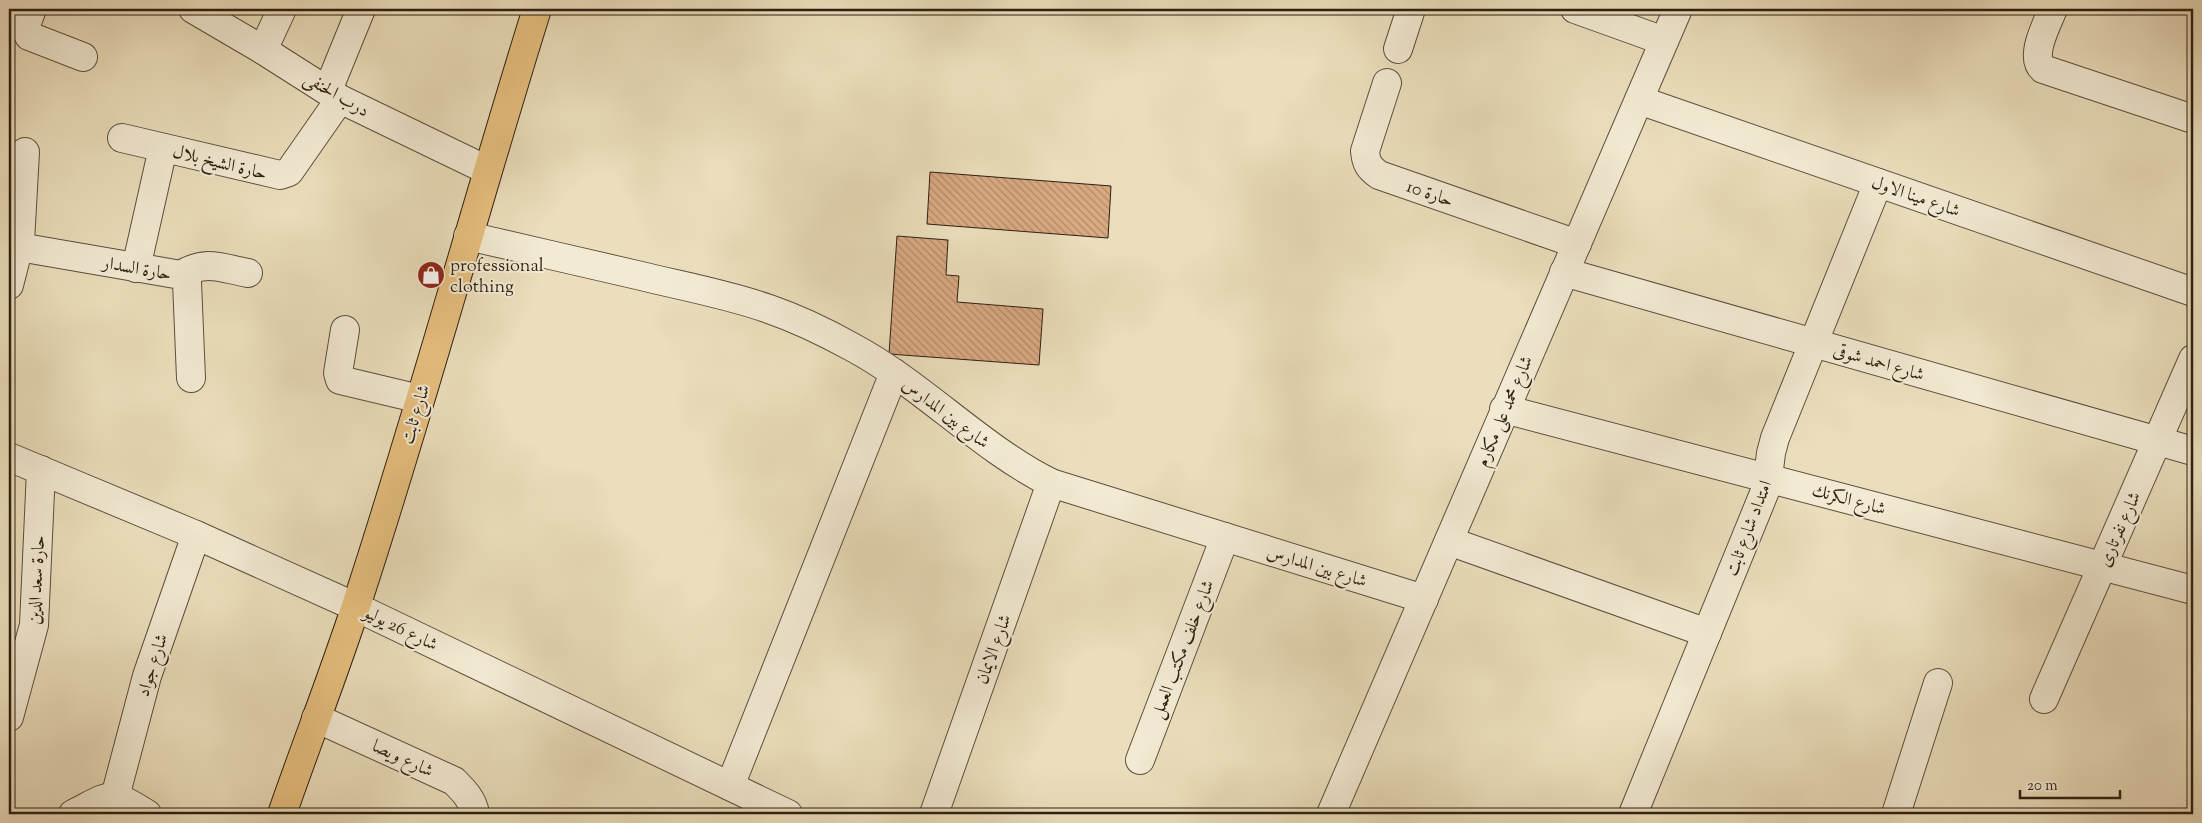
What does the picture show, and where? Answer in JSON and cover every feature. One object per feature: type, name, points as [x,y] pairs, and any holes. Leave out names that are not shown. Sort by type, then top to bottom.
[{"type":"main road","name":"شارع ثابت","points":[[282,814],[356,606],[537,9]]},
{"type":"street","points":[[32,9],[25,28],[29,36],[83,56]]},
{"type":"street","name":"درب الحنفى","points":[[193,9],[334,95],[487,170]]},
{"type":"street","points":[[263,50],[282,9]]},
{"type":"street","points":[[334,95],[361,9]]},
{"type":"street","points":[[1398,49],[1411,9]]},
{"type":"street","points":[[1575,9],[1664,41]]},
{"type":"street","name":"شارع محمد على مكارم","points":[[1331,814],[1678,9]]},
{"type":"street","points":[[2053,9],[2037,57],[2043,69],[2193,118]]},
{"type":"street","name":"حارة 10","points":[[1387,83],[1365,151],[1366,161],[1371,169],[1379,175],[1577,244]]},
{"type":"street","name":"حارة الشيخ بلال","points":[[122,138],[276,175],[285,174],[292,168],[334,95]]},
{"type":"street","name":"شارع مينا الاول","points":[[1639,100],[2193,292]]},
{"type":"street","points":[[136,268],[163,148]]},
{"type":"street","points":[[9,285],[19,247],[25,152]]},
{"type":"street","name":"امتداد شارع ثابت","points":[[1633,814],[1769,478],[1771,453],[1775,438],[1878,183]]},
{"type":"street","name":"شارع بين المدارس","points":[[468,236],[769,308],[829,335],[894,373],[1004,456],[1027,471],[1051,483],[1424,599]]},
{"type":"street","name":"حارة السدار","points":[[19,247],[182,275],[187,282],[191,378]]},
{"type":"street","points":[[182,275],[204,265],[248,273]]},
{"type":"street","name":"شارع احمد شوقى","points":[[1564,272],[2193,451]]},
{"type":"street","points":[[345,330],[338,373],[340,380],[420,399]]},
{"type":"street","name":"شارع نفرتارى","points":[[2044,699],[2193,359]]},
{"type":"street","points":[[730,786],[894,373]]},
{"type":"street","name":"شارع الكرنك","points":[[1504,409],[2193,590]]},
{"type":"street","name":"شارع 26 يوليو","points":[[9,456],[356,606],[788,814]]},
{"type":"street","name":"حارة سعد الدين","points":[[9,717],[34,625],[41,470]]},
{"type":"street","name":"شارع الايمان","points":[[934,814],[1051,483]]},
{"type":"street","name":"شارع جواد","points":[[115,797],[147,676],[196,536]]},
{"type":"street","name":"شارع خلف مكتب العمل","points":[[1140,760],[1225,538]]},
{"type":"street","points":[[1449,541],[1707,633]]},
{"type":"street","points":[[1896,814],[1938,683]]},
{"type":"street","name":"شارع ويصا","points":[[316,718],[454,781],[466,792],[475,814]]},
{"type":"street","points":[[73,814],[107,797],[115,797],[147,814]]},
{"type":"building","points":[[930,172],[1111,186],[1108,238],[927,224]]},
{"type":"building","points":[[897,236],[948,240],[946,275],[959,276],[957,302],[1043,309],[1039,365],[889,354]]},
{"type":"place","name":"professional clothing","points":[[431,275]]}]
